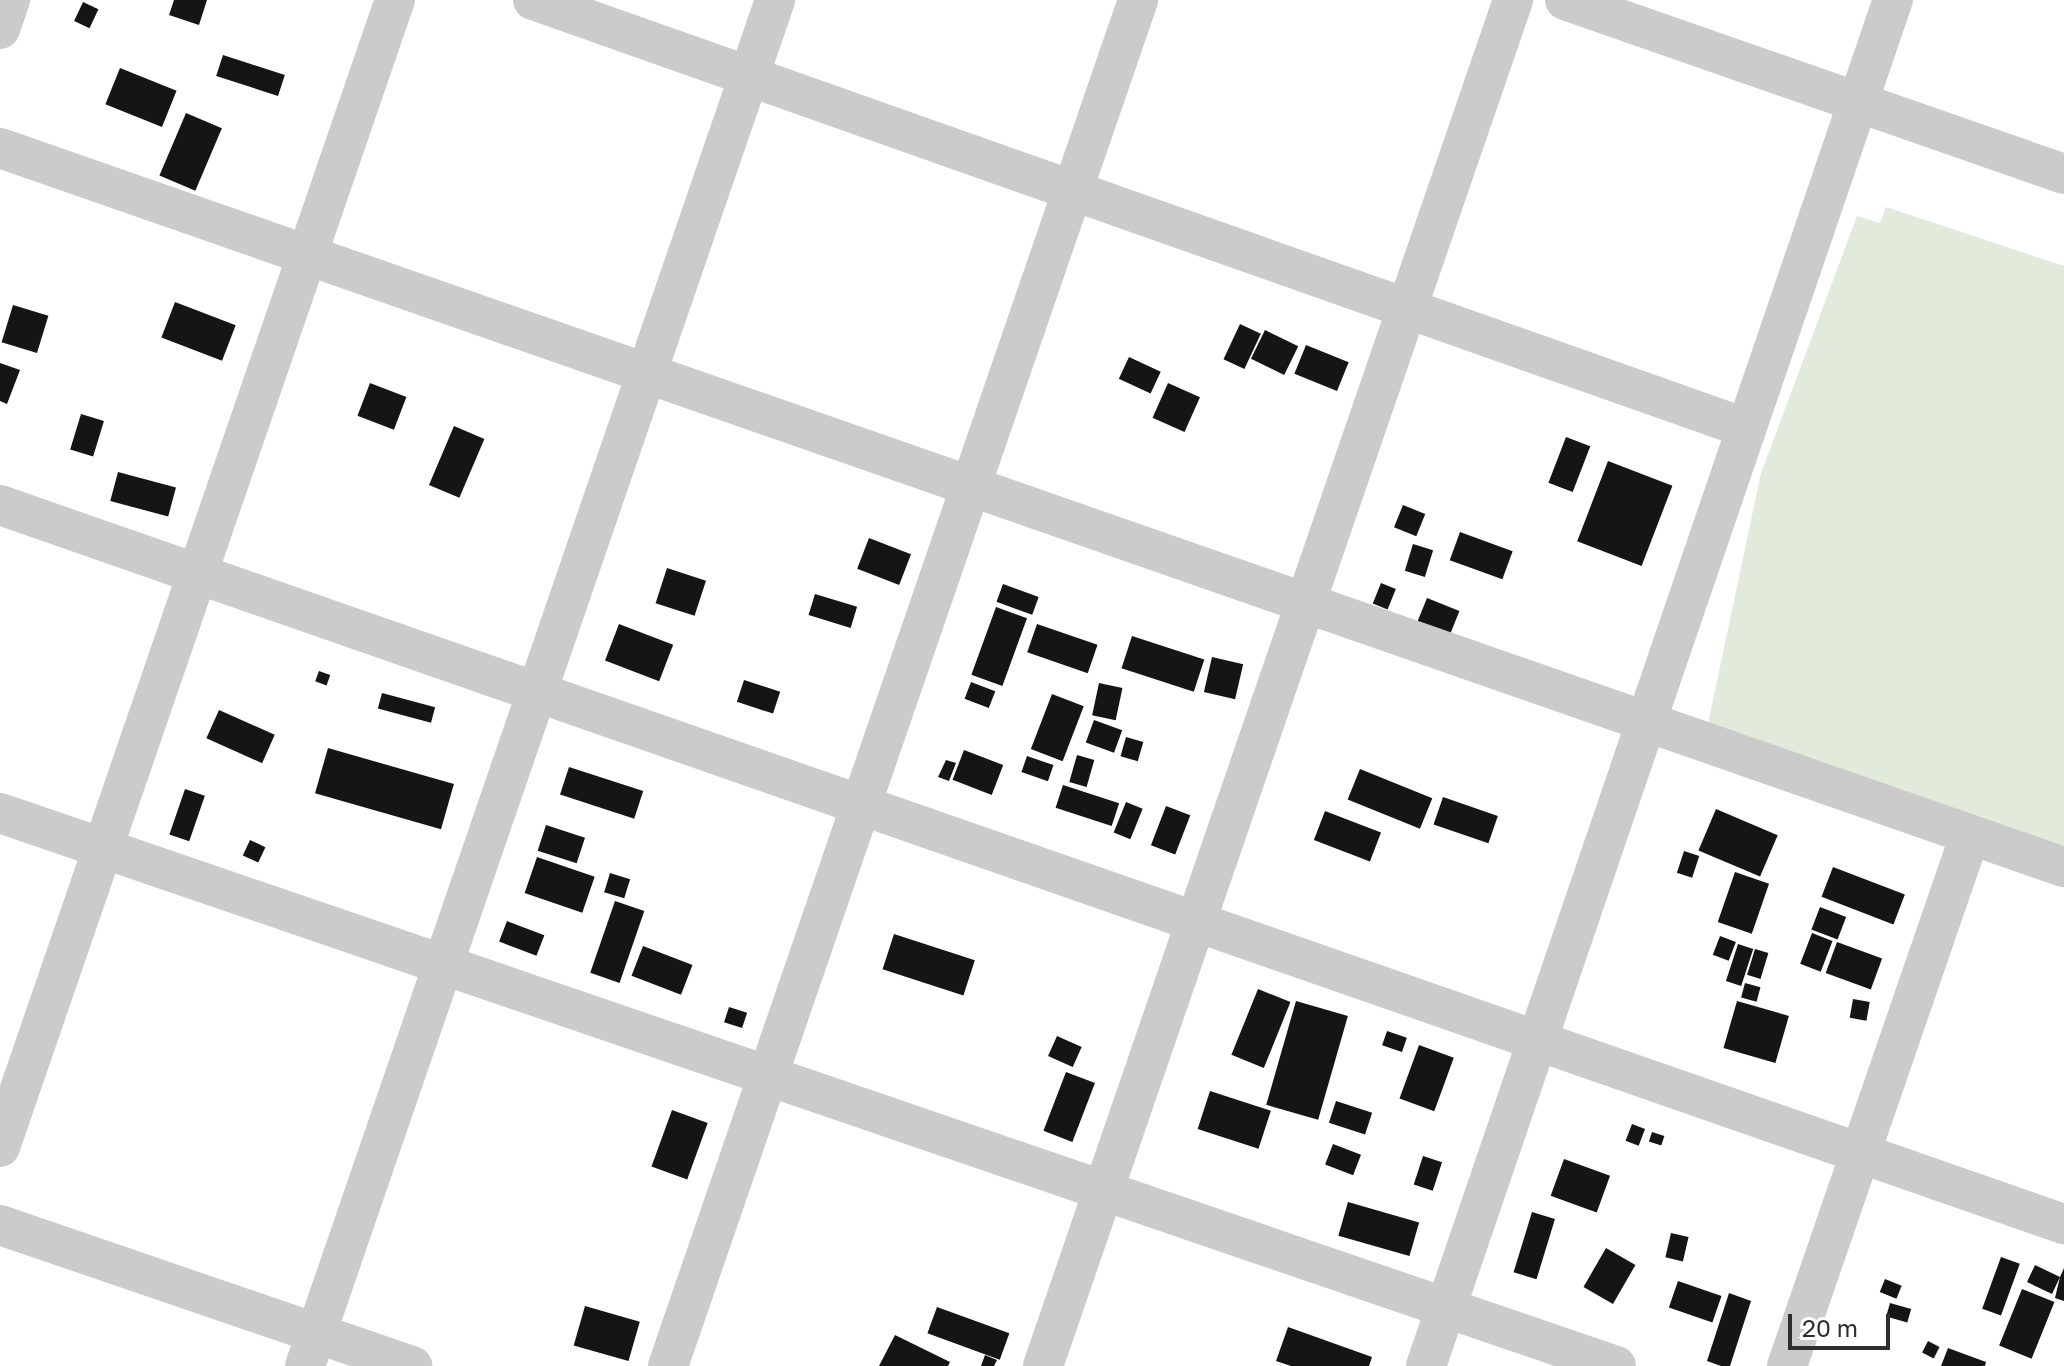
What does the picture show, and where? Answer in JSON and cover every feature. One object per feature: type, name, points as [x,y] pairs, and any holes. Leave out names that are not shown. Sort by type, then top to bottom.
[{"type":"street","points":[[0,29],[10,0]]},
{"type":"street","points":[[0,1147],[395,0]]},
{"type":"street","points":[[533,0],[1746,428]]},
{"type":"street","points":[[311,1350],[775,0]]},
{"type":"street","points":[[668,1366],[1138,0]]},
{"type":"street","points":[[1043,1366],[1513,0]]},
{"type":"street","points":[[1565,0],[2064,174]]},
{"type":"street","points":[[1426,1366],[1893,0]]},
{"type":"street","points":[[0,148],[2064,867]]},
{"type":"street","points":[[0,505],[2064,1224]]},
{"type":"street","points":[[0,813],[1616,1366]]},
{"type":"street","points":[[1787,1366],[1970,835]]},
{"type":"street","points":[[0,1225],[311,1350],[413,1366]]},
{"type":"green space","points":[[1886,207],[2064,266],[2064,855],[1706,733],[1761,473],[1857,216],[1880,223]]},
{"type":"building","points":[[174,0],[207,0],[199,25],[169,15]]},
{"type":"building","points":[[83,2],[98,9],[90,28],[74,21]]},
{"type":"building","points":[[223,55],[285,75],[278,96],[216,76]]},
{"type":"building","points":[[120,68],[177,91],[162,127],[105,104]]},
{"type":"building","points":[[186,113],[222,128],[195,191],[159,176]]},
{"type":"building","points":[[175,302],[236,325],[222,361],[161,337]]},
{"type":"building","points":[[13,305],[48,316],[37,353],[2,342]]},
{"type":"building","points":[[1240,324],[1261,334],[1244,369],[1224,359]]},
{"type":"building","points":[[1265,330],[1298,346],[1284,375],[1251,359]]},
{"type":"building","points":[[1306,345],[1349,362],[1337,391],[1294,374]]},
{"type":"building","points":[[1129,357],[1161,372],[1151,394],[1119,379]]},
{"type":"building","points":[[0,363],[20,370],[7,404],[0,401]]},
{"type":"building","points":[[370,383],[406,397],[394,430],[357,416]]},
{"type":"building","points":[[1168,383],[1200,397],[1185,432],[1153,418]]},
{"type":"building","points":[[81,414],[104,421],[93,456],[70,449]]},
{"type":"building","points":[[454,426],[484,439],[459,498],[429,485]]},
{"type":"building","points":[[1566,437],[1590,446],[1573,492],[1548,483]]},
{"type":"building","points":[[1608,461],[1672,486],[1642,566],[1577,541]]},
{"type":"building","points":[[118,472],[176,488],[168,517],[110,501]]},
{"type":"building","points":[[1403,505],[1425,514],[1416,536],[1394,527]]},
{"type":"building","points":[[1460,532],[1513,551],[1502,579],[1450,560]]},
{"type":"building","points":[[869,538],[911,554],[899,585],[857,569]]},
{"type":"building","points":[[1413,544],[1433,550],[1425,577],[1405,571]]},
{"type":"building","points":[[667,568],[706,581],[695,616],[656,603]]},
{"type":"building","points":[[1381,583],[1396,589],[1388,609],[1373,603]]},
{"type":"building","points":[[1003,584],[1039,597],[1032,615],[997,602]]},
{"type":"building","points":[[815,594],[857,607],[851,628],[809,615]]},
{"type":"building","points":[[1427,598],[1459,611],[1450,635],[1417,622]]},
{"type":"building","points":[[996,607],[1027,618],[1002,686],[971,675]]},
{"type":"building","points":[[619,624],[673,645],[659,681],[605,660]]},
{"type":"building","points":[[1037,624],[1098,645],[1088,673],[1027,652]]},
{"type":"building","points":[[1132,636],[1204,659],[1194,692],[1121,668]]},
{"type":"building","points":[[1212,657],[1243,664],[1235,699],[1204,692]]},
{"type":"building","points":[[319,671],[330,675],[327,685],[315,681]]},
{"type":"building","points":[[744,680],[780,692],[773,714],[737,702]]},
{"type":"building","points":[[971,682],[995,691],[989,708],[965,699]]},
{"type":"building","points":[[1099,683],[1122,688],[1116,720],[1092,715]]},
{"type":"building","points":[[382,693],[435,707],[431,723],[378,708]]},
{"type":"building","points":[[1052,694],[1084,706],[1063,761],[1031,749]]},
{"type":"building","points":[[219,710],[275,735],[262,763],[206,738]]},
{"type":"building","points":[[1094,720],[1122,730],[1114,753],[1086,743]]},
{"type":"building","points":[[1126,737],[1143,742],[1138,761],[1120,756]]},
{"type":"building","points":[[328,748],[454,784],[441,829],[315,793]]},
{"type":"building","points":[[964,750],[1003,765],[992,795],[953,780]]},
{"type":"building","points":[[1077,755],[1094,760],[1087,787],[1069,782]]},
{"type":"building","points":[[1027,756],[1053,765],[1048,781],[1021,772]]},
{"type":"building","points":[[946,760],[956,763],[949,781],[938,777]]},
{"type":"building","points":[[569,767],[643,791],[634,819],[560,795]]},
{"type":"building","points":[[1360,769],[1432,798],[1420,829],[1348,800]]},
{"type":"building","points":[[1063,785],[1119,803],[1112,826],[1056,808]]},
{"type":"building","points":[[185,789],[205,796],[189,841],[169,834]]},
{"type":"building","points":[[1443,797],[1498,816],[1488,843],[1434,824]]},
{"type":"building","points":[[1126,802],[1143,809],[1130,839],[1114,833]]},
{"type":"building","points":[[1166,806],[1190,815],[1175,855],[1151,845]]},
{"type":"building","points":[[1716,809],[1778,835],[1760,877],[1698,850]]},
{"type":"building","points":[[1325,811],[1381,833],[1370,861],[1314,840]]},
{"type":"building","points":[[546,825],[585,838],[577,863],[538,851]]},
{"type":"building","points":[[250,840],[265,847],[258,863],[243,855]]},
{"type":"building","points":[[1684,851],[1699,856],[1692,878],[1677,873]]},
{"type":"building","points":[[537,857],[595,877],[582,913],[525,893]]},
{"type":"building","points":[[1833,867],[1905,895],[1893,924],[1822,897]]},
{"type":"building","points":[[1735,872],[1769,884],[1752,934],[1718,922]]},
{"type":"building","points":[[610,873],[630,879],[624,898],[604,892]]},
{"type":"building","points":[[615,901],[644,911],[620,983],[590,973]]},
{"type":"building","points":[[1820,907],[1846,917],[1838,939],[1811,929]]},
{"type":"building","points":[[507,921],[544,935],[536,956],[499,942]]},
{"type":"building","points":[[1812,933],[1833,941],[1821,972],[1800,964]]},
{"type":"building","points":[[894,934],[975,960],[963,995],[883,969]]},
{"type":"building","points":[[1720,936],[1736,942],[1729,961],[1713,955]]},
{"type":"building","points":[[1837,942],[1882,958],[1871,989],[1826,973]]},
{"type":"building","points":[[1738,944],[1753,949],[1741,986],[1726,981]]},
{"type":"building","points":[[643,946],[692,965],[681,995],[632,976]]},
{"type":"building","points":[[1755,949],[1768,953],[1760,979],[1747,975]]},
{"type":"building","points":[[1745,983],[1760,987],[1757,1002],[1741,997]]},
{"type":"building","points":[[1258,989],[1290,1002],[1264,1068],[1231,1055]]},
{"type":"building","points":[[1853,999],[1870,1002],[1866,1021],[1850,1018]]},
{"type":"building","points":[[1296,1001],[1348,1016],[1318,1120],[1266,1105]]},
{"type":"building","points":[[1737,1001],[1789,1016],[1775,1063],[1723,1048]]},
{"type":"building","points":[[729,1007],[747,1013],[742,1028],[724,1022]]},
{"type":"building","points":[[1387,1031],[1407,1038],[1402,1052],[1382,1045]]},
{"type":"building","points":[[1057,1036],[1082,1047],[1073,1067],[1048,1056]]},
{"type":"building","points":[[1419,1045],[1454,1058],[1434,1111],[1400,1099]]},
{"type":"building","points":[[1066,1072],[1095,1083],[1072,1142],[1043,1131]]},
{"type":"building","points":[[1210,1091],[1271,1111],[1259,1149],[1198,1129]]},
{"type":"building","points":[[1336,1101],[1372,1113],[1365,1135],[1329,1123]]},
{"type":"building","points":[[672,1110],[708,1123],[687,1179],[651,1166]]},
{"type":"building","points":[[1632,1124],[1645,1129],[1639,1146],[1626,1141]]},
{"type":"building","points":[[1652,1132],[1664,1136],[1661,1146],[1649,1142]]},
{"type":"building","points":[[1333,1144],[1361,1155],[1353,1175],[1325,1165]]},
{"type":"building","points":[[1423,1156],[1442,1162],[1433,1191],[1414,1185]]},
{"type":"building","points":[[1564,1159],[1610,1176],[1597,1212],[1551,1196]]},
{"type":"building","points":[[1348,1202],[1419,1222],[1409,1256],[1338,1236]]},
{"type":"building","points":[[1532,1212],[1555,1219],[1537,1279],[1514,1272]]},
{"type":"building","points":[[1671,1233],[1689,1237],[1683,1261],[1665,1257]]},
{"type":"building","points":[[1606,1248],[1635,1265],[1613,1304],[1584,1287]]},
{"type":"building","points":[[2001,1257],[2020,1264],[2001,1316],[1982,1309]]},
{"type":"building","points":[[2035,1265],[2060,1277],[2052,1294],[2027,1282]]},
{"type":"building","points":[[2064,1268],[2064,1301],[2055,1298]]},
{"type":"building","points":[[1885,1279],[1902,1286],[1896,1299],[1880,1292]]},
{"type":"building","points":[[1678,1281],[1721,1296],[1712,1322],[1669,1307]]},
{"type":"building","points":[[2022,1289],[2054,1302],[2032,1359],[1999,1346]]},
{"type":"building","points":[[1729,1293],[1751,1301],[1730,1366],[1721,1366],[1707,1361]]},
{"type":"building","points":[[1890,1303],[1911,1309],[1907,1323],[1886,1316]]},
{"type":"building","points":[[585,1306],[640,1322],[628,1361],[574,1345]]},
{"type":"building","points":[[937,1307],[1009,1333],[1000,1360],[927,1333]]},
{"type":"building","points":[[1288,1327],[1372,1357],[1369,1366],[1291,1366],[1276,1361]]},
{"type":"building","points":[[895,1335],[950,1362],[948,1366],[879,1366]]},
{"type":"building","points":[[1928,1341],[1940,1347],[1934,1358],[1922,1353]]},
{"type":"building","points":[[1948,1348],[1986,1362],[1985,1366],[1941,1366]]},
{"type":"building","points":[[985,1355],[997,1360],[994,1366],[981,1366]]}]
